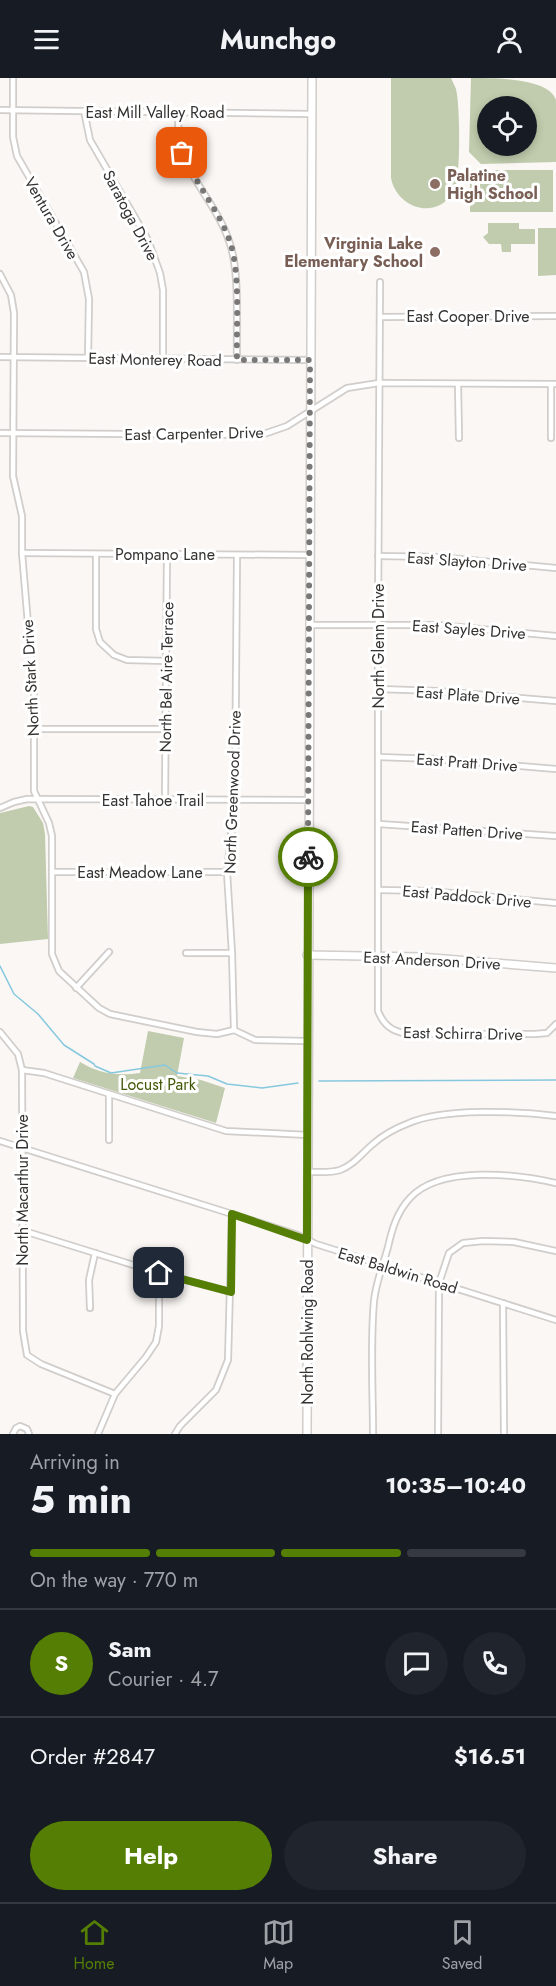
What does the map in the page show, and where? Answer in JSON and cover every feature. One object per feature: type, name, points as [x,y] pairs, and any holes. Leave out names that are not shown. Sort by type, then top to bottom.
[{"type":"street","name":"Ventura Drive","points":[[13,78],[13,137],[17,156],[84,272],[89,299],[88,358]]},
{"type":"street","name":"North Rohlwing Road","points":[[307,1434],[312,78]]},
{"type":"street","name":"East Mill Valley Road","points":[[0,110],[311,114]]},
{"type":"street","name":"Saratoga Drive","points":[[84,111],[90,140],[148,240],[160,273],[163,290],[163,359]]},
{"type":"street","points":[[178,112],[178,134],[182,153],[224,227],[233,255],[237,360]]},
{"type":"street","name":"North Stark Drive","points":[[0,274],[13,304],[13,476],[22,516],[22,553],[34,696],[34,791],[50,823],[52,837],[52,954],[59,971],[99,1008],[110,1014],[197,1032],[217,1034],[234,1030]]},
{"type":"street","name":"North Glenn Drive","points":[[378,1011],[380,282]]},
{"type":"street","name":"East Cooper Drive","points":[[380,316],[556,316]]},
{"type":"street","name":"East Monterey Road","points":[[0,357],[310,360]]},
{"type":"street","name":"East Carpenter Drive","points":[[0,433],[261,435],[287,426],[347,388],[378,383],[553,384]]},
{"type":"street","points":[[458,384],[459,438]]},
{"type":"street","points":[[551,438],[553,384]]},
{"type":"street","name":"Pompano Lane","points":[[22,553],[309,555]]},
{"type":"street","points":[[96,554],[96,629],[100,642],[114,655],[127,660],[167,661]]},
{"type":"street","name":"North Bel Aire Terrace","points":[[165,800],[167,554]]},
{"type":"street","name":"North Greenwood Drive","points":[[234,1030],[228,872],[235,800],[237,555]]},
{"type":"street","name":"East Slayton Drive","points":[[378,556],[438,557],[556,568]]},
{"type":"street","name":"East Sayles Drive","points":[[309,625],[438,625],[556,636]]},
{"type":"street","name":"East Plate Drive","points":[[379,689],[438,691],[556,701]]},
{"type":"street","points":[[34,729],[166,729]]},
{"type":"street","name":"East Pratt Drive","points":[[379,757],[556,769]]},
{"type":"street","name":"East Tahoe Trail","points":[[0,808],[20,800],[38,799],[308,800]]},
{"type":"street","name":"East Patten Drive","points":[[379,824],[556,836]]},
{"type":"street","name":"East Meadow Lane","points":[[52,872],[228,872]]},
{"type":"street","name":"East Paddock Drive","points":[[379,890],[430,891],[556,903]]},
{"type":"street","points":[[76,988],[109,952]]},
{"type":"street","points":[[186,953],[232,953]]},
{"type":"street","name":"East Anderson Drive","points":[[307,955],[420,957],[556,968]]},
{"type":"street","name":"East Schirra Drive","points":[[378,1011],[382,1022],[394,1031],[407,1034],[535,1034],[547,1033],[556,1024]]},
{"type":"street","points":[[234,1030],[255,1040],[307,1041]]},
{"type":"street","name":"North Macarthur Drive","points":[[0,1032],[18,1054],[22,1070],[21,1230],[23,1331],[27,1355],[41,1364],[115,1394]]},
{"type":"street","points":[[22,1070],[44,1073],[226,1131],[308,1135]]},
{"type":"street","points":[[109,1095],[109,1140]]},
{"type":"street","points":[[308,1172],[338,1171],[348,1167],[389,1132],[409,1122],[431,1116],[452,1113],[534,1113],[556,1116]]},
{"type":"street","name":"East Baldwin Road","points":[[0,1141],[556,1320]]},
{"type":"street","points":[[373,1434],[374,1300],[395,1220],[411,1197],[430,1184],[450,1177],[472,1175],[523,1177],[556,1183]]},
{"type":"street","points":[[175,1434],[216,1390],[228,1360],[232,1214]]},
{"type":"street","points":[[21,1230],[159,1273],[231,1292]]},
{"type":"street","points":[[438,1434],[439,1283],[448,1253],[463,1243],[483,1241],[514,1242],[556,1251]]},
{"type":"street","points":[[90,1308],[89,1280],[95,1253]]},
{"type":"street","points":[[98,1434],[115,1394],[146,1358],[156,1342],[159,1326],[159,1273]]},
{"type":"street","points":[[503,1303],[504,1434]]},
{"type":"street","points":[[13,1434],[16,1428],[22,1426],[29,1434]]},
{"type":"green space","points":[[391,78],[451,78],[456,89],[458,172],[454,191],[438,206],[428,208],[409,204],[395,189],[391,178]]},
{"type":"green space","points":[[471,78],[532,83],[551,93],[556,100],[556,162],[481,164],[469,152]]},
{"type":"green space","points":[[470,170],[553,170],[553,212],[470,212]]},
{"type":"green space","points":[[488,223],[519,223],[519,229],[535,229],[535,244],[511,244],[511,252],[502,252],[501,244],[489,244],[483,237],[488,233]]},
{"type":"green space","points":[[538,228],[556,228],[556,275],[538,276]]},
{"type":"green space","points":[[33,807],[43,823],[45,834],[48,939],[0,944],[0,813]]},
{"type":"green space","name":"Locust Park","points":[[148,1031],[184,1038],[177,1076],[201,1080],[225,1088],[216,1123],[73,1078],[80,1062],[109,1073],[140,1073]]},
{"type":"waterway","points":[[0,966],[14,994],[38,1014],[64,1045],[95,1066],[111,1073],[165,1065],[177,1073],[208,1076],[227,1084],[262,1088],[298,1083]]},
{"type":"waterway","points":[[319,1081],[556,1080]]},
{"type":"way so far","points":[[182,153],[224,227],[231,246],[235,271],[237,360],[310,360],[308,857]]},
{"type":"place","name":"Palatine High School","points":[[435,184]]},
{"type":"place","name":"Virginia Lake Elementary School","points":[[435,252]]},
{"type":"route","points":[[159,1273],[231,1292],[232,1214],[307,1240],[308,857]]}]
